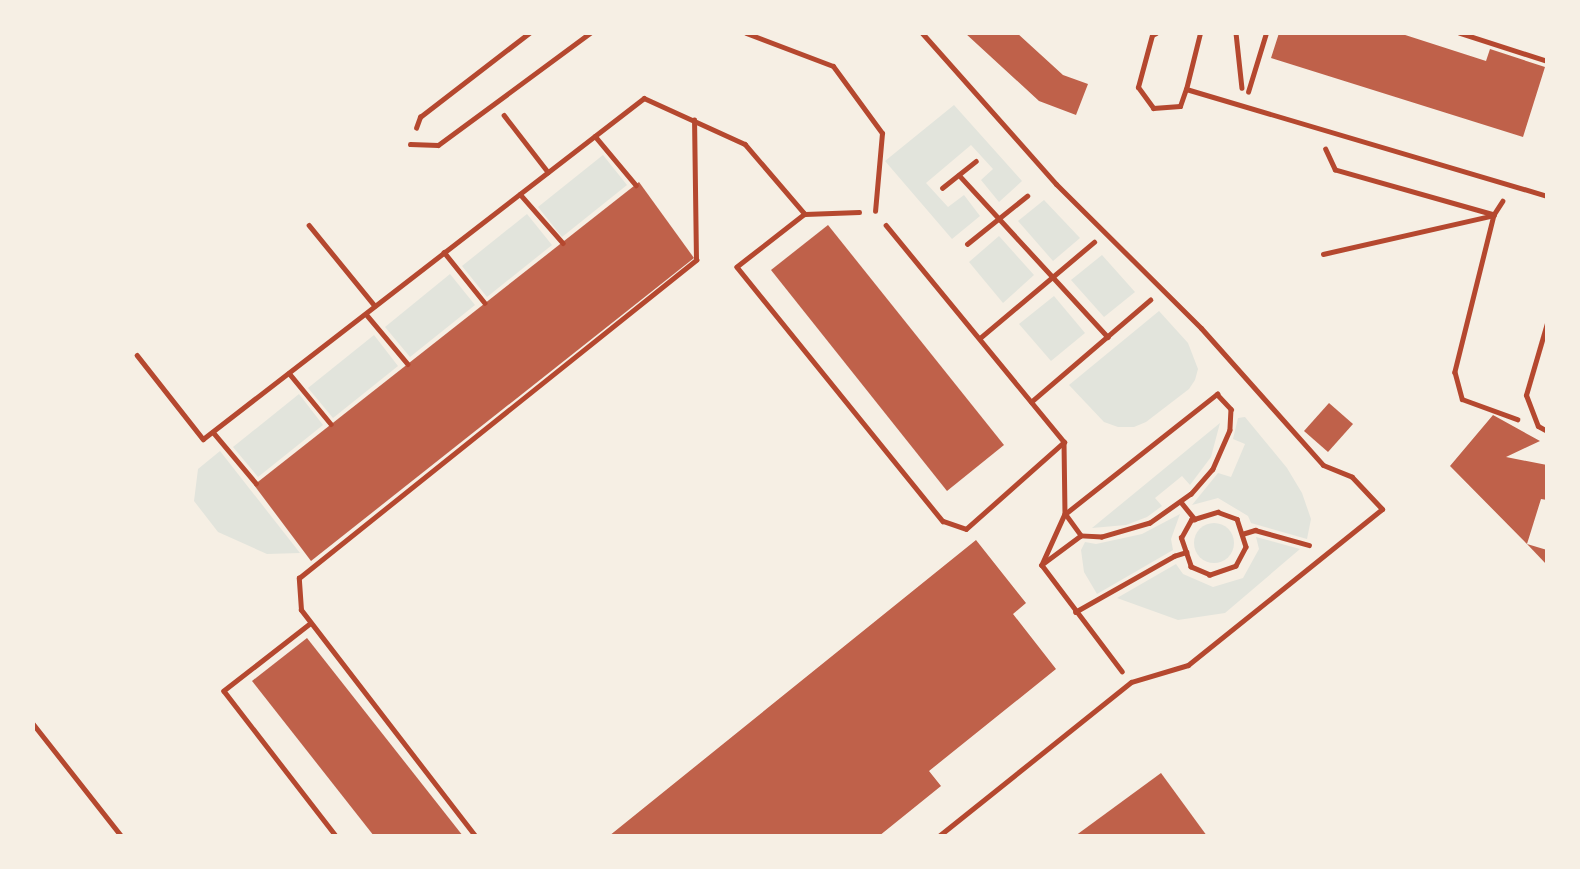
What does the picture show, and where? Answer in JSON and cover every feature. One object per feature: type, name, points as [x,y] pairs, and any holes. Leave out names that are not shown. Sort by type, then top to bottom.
[{"type":"lane","points":[[410,144],[438,145],[590,33]]},
{"type":"lane","points":[[746,33],[833,66],[882,133],[876,211]]},
{"type":"lane","points":[[922,33],[1056,184],[1162,290],[1323,465],[1352,477],[1382,509],[1188,665],[1131,682],[939,836]]},
{"type":"lane","points":[[1156,33],[1152,35],[1138,86],[1153,108],[1180,106],[1198,34]]},
{"type":"lane","points":[[1186,89],[1547,196]]},
{"type":"lane","points":[[1547,323],[1526,395],[1538,426],[1547,431]]},
{"type":"lane","points":[[33,724],[121,836]]},
{"type":"path","points":[[410,144],[420,117],[529,33]]},
{"type":"path","points":[[1236,33],[1243,106]]},
{"type":"path","points":[[1243,106],[1266,33]]},
{"type":"path","points":[[1460,33],[1547,61]]},
{"type":"path","points":[[137,355],[203,439],[644,97],[745,144],[805,214]]},
{"type":"path","points":[[495,103],[548,172]]},
{"type":"path","points":[[475,836],[310,624],[301,610],[299,578],[696,260],[694,120]]},
{"type":"path","points":[[1314,127],[1335,170],[1493,215]]},
{"type":"path","points":[[595,136],[636,185]]},
{"type":"path","points":[[942,188],[976,161]]},
{"type":"path","points":[[959,175],[1108,337]]},
{"type":"path","points":[[1514,186],[1493,215],[1455,372],[1462,399],[1538,426]]},
{"type":"path","points":[[520,194],[563,243]]},
{"type":"path","points":[[967,244],[1027,196]]},
{"type":"path","points":[[1042,565],[1065,514],[1064,442],[876,211],[805,214],[737,267],[943,521],[966,529],[1064,442]]},
{"type":"path","points":[[1323,254],[1493,215]]},
{"type":"path","points":[[309,225],[375,306]]},
{"type":"path","points":[[979,338],[1105,233]]},
{"type":"path","points":[[444,252],[485,303]]},
{"type":"path","points":[[1031,402],[1162,290]]},
{"type":"path","points":[[366,313],[408,364]]},
{"type":"path","points":[[289,373],[331,424]]},
{"type":"path","points":[[1042,565],[1081,536],[1102,537],[1150,523],[1181,502],[1213,469],[1230,430],[1231,410],[1217,394],[1065,514]]},
{"type":"path","points":[[212,432],[256,482]]},
{"type":"path","points":[[1181,502],[1195,519]]},
{"type":"path","points":[[1218,512],[1237,519],[1242,534],[1246,547],[1236,566],[1210,575],[1191,567],[1181,538],[1191,520],[1218,512]]},
{"type":"path","points":[[1065,514],[1081,536]]},
{"type":"path","points":[[1242,534],[1255,530],[1330,551]]},
{"type":"path","points":[[1075,612],[1186,552]]},
{"type":"path","points":[[1042,565],[1075,612],[1131,682]]},
{"type":"path","points":[[310,624],[223,691],[336,836]]},
{"type":"shaded area","points":[[954,105],[1022,181],[999,202],[981,180],[993,169],[971,145],[926,183],[948,207],[964,195],[980,216],[952,239],[885,161]]},
{"type":"shaded area","points":[[603,155],[627,185],[562,237],[538,207]]},
{"type":"shaded area","points":[[1044,200],[1080,238],[1053,261],[1018,221]]},
{"type":"shaded area","points":[[527,214],[552,245],[487,297],[462,266]]},
{"type":"shaded area","points":[[999,236],[1034,275],[1003,303],[969,262]]},
{"type":"shaded area","points":[[1102,255],[1135,292],[1104,317],[1071,280]]},
{"type":"shaded area","points":[[450,274],[475,305],[410,357],[385,327]]},
{"type":"shaded area","points":[[1054,296],[1085,333],[1051,361],[1019,324]]},
{"type":"shaded area","points":[[1159,311],[1188,343],[1198,369],[1195,380],[1189,389],[1146,422],[1134,427],[1118,427],[1104,422],[1069,385]]},
{"type":"shaded area","points":[[374,335],[398,366],[333,418],[308,388]]},
{"type":"shaded area","points":[[299,394],[323,425],[258,477],[233,447]]},
{"type":"shaded area","points":[[1245,417],[1287,468],[1302,493],[1311,519],[1307,539],[1251,523],[1248,516],[1218,498],[1192,505],[1218,473],[1231,477],[1245,444],[1233,439],[1238,418]]},
{"type":"shaded area","points":[[1220,423],[1211,457],[1190,485],[1182,476],[1155,498],[1162,506],[1147,517],[1126,525],[1092,528]]},
{"type":"shaded area","points":[[220,451],[300,553],[267,554],[218,532],[194,501],[198,469]]},
{"type":"shaded area","points":[[1180,514],[1171,539],[1173,550],[1097,594],[1084,572],[1081,550],[1085,542],[1096,544],[1142,534]]},
{"type":"shaded area","points":[[1214,523],[1228,529],[1234,543],[1228,557],[1214,563],[1200,557],[1194,543],[1200,529]]},
{"type":"shaded area","points":[[1256,537],[1300,549],[1225,613],[1178,620],[1117,598],[1176,564],[1183,574],[1213,587],[1243,578],[1259,549]]},
{"type":"building","points":[[965,33],[1017,33],[1063,75],[1088,84],[1076,115],[1039,101]]},
{"type":"building","points":[[1279,33],[1399,33],[1486,61],[1490,49],[1545,67],[1523,137],[1271,58]]},
{"type":"building","points":[[639,182],[694,258],[311,561],[254,485]]},
{"type":"building","points":[[828,225],[1004,445],[947,491],[771,270]]},
{"type":"building","points":[[1329,403],[1353,424],[1328,452],[1304,431]]},
{"type":"building","points":[[1493,415],[1540,441],[1506,457],[1547,465],[1547,500],[1541,499],[1527,544],[1450,466]]},
{"type":"building","points":[[976,540],[1026,603],[1013,614],[1056,669],[929,771],[941,786],[879,836],[609,836]]},
{"type":"building","points":[[1527,544],[1547,550],[1547,565]]},
{"type":"building","points":[[307,638],[463,836],[374,836],[252,681]]},
{"type":"building","points":[[1161,773],[1207,836],[1075,836]]}]
